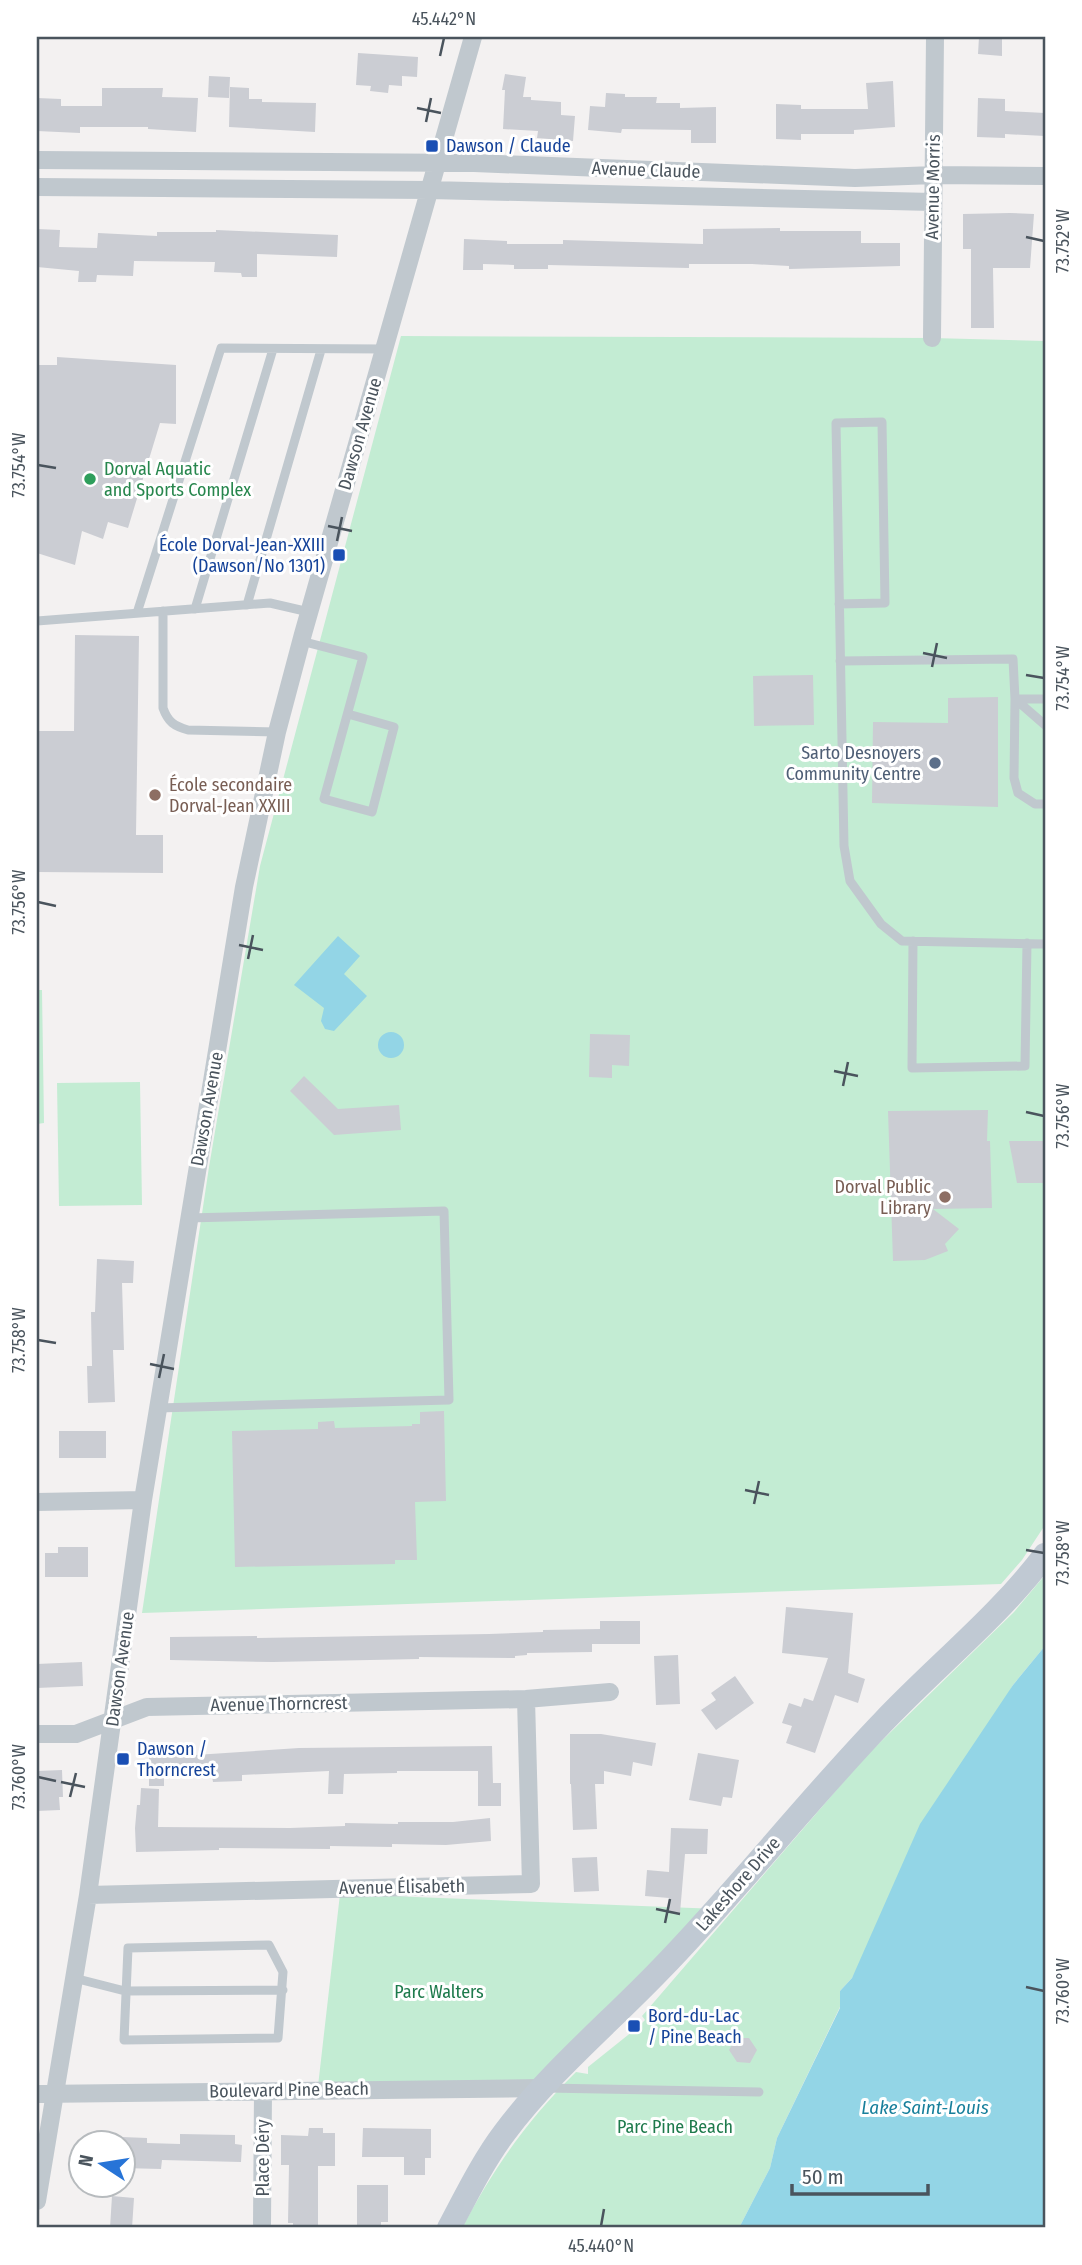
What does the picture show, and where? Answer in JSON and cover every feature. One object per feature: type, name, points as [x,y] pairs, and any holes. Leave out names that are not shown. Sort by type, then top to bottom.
[{"type":"street","name":"Dawson Avenue","points":[[37,2201],[88,1895],[143,1500],[244,887],[277,732],[309,611],[473,37]]},
{"type":"street","name":"Avenue Morris","points":[[932,338],[935,37]]},
{"type":"street","name":"Avenue Claude","points":[[37,160],[436,163],[855,178],[934,175],[1045,176]]},
{"type":"street","name":"Avenue Claude","points":[[37,187],[430,190],[933,202]]},
{"type":"street","points":[[37,1502],[143,1500]]},
{"type":"street","name":"Lakeshore Drive","points":[[449,2228],[504,2133],[541,2088],[718,1909],[824,1784],[884,1720],[1002,1606],[1045,1555]]},
{"type":"street","name":"Avenue Thorncrest","points":[[37,1734],[76,1734],[147,1707],[526,1699],[610,1692]]},
{"type":"street","name":"Avenue Élisabeth","points":[[88,1895],[531,1884],[526,1699]]},
{"type":"street","name":"Boulevard Pine Beach","points":[[37,2094],[541,2088]]},
{"type":"street","name":"Place Déry","points":[[262,2224],[263,2091]]},
{"type":"lane","points":[[137,613],[221,348],[385,349]]},
{"type":"lane","points":[[195,609],[273,349]]},
{"type":"lane","points":[[247,605],[321,350]]},
{"type":"lane","points":[[839,604],[884,603],[881,422],[836,423],[839,604],[840,661],[844,846],[850,881],[881,924],[902,941],[1045,944]]},
{"type":"lane","points":[[37,621],[270,603],[309,611]]},
{"type":"lane","points":[[163,611],[163,708],[167,719],[188,730],[277,732]]},
{"type":"lane","points":[[301,641],[363,657],[324,799],[372,812],[394,727],[348,715]]},
{"type":"lane","points":[[840,661],[1013,659],[1014,778],[1018,793],[1035,804],[1045,804]]},
{"type":"lane","points":[[1015,699],[1045,699]]},
{"type":"lane","points":[[1015,699],[1045,725]]},
{"type":"lane","points":[[913,941],[912,1068],[1025,1066],[1027,943]]},
{"type":"lane","points":[[158,1408],[449,1400],[444,1211],[188,1218]]},
{"type":"lane","points":[[269,1945],[283,1972],[278,2038],[124,2040],[125,1991],[128,1948],[269,1945]]},
{"type":"lane","points":[[74,1979],[125,1991],[283,1990]]},
{"type":"lane","points":[[541,2088],[759,2092]]},
{"type":"green space","points":[[401,336],[932,338],[1045,341],[1045,1525],[1022,1560],[1001,1584],[142,1613],[209,1167],[260,866]]},
{"type":"green space","points":[[37,990],[42,990],[44,1123],[37,1124]]},
{"type":"green space","points":[[140,1082],[142,1205],[59,1206],[57,1083]]},
{"type":"green space","name":"Parc Pine Beach","points":[[1045,1575],[1045,1646],[1013,1685],[852,1978],[840,1991],[840,2007],[777,2138],[770,2168],[739,2228],[462,2228],[499,2165],[542,2109],[576,2072],[588,2074],[588,2067],[645,2020],[642,2016],[864,1758],[1014,1612]]},
{"type":"green space","name":"Parc Walters","points":[[340,1894],[718,1909],[542,2088],[318,2086]]},
{"type":"water","points":[[338,936],[360,956],[344,974],[367,996],[334,1031],[325,1029],[321,1021],[324,1008],[294,985]]},
{"type":"water","points":[[391,1032],[400,1036],[404,1045],[400,1054],[391,1058],[382,1054],[378,1045],[382,1036]]},
{"type":"water","name":"Lake Saint-Louis","points":[[1045,1646],[1045,2228],[739,2228],[770,2168],[777,2138],[840,2008],[840,1991],[852,1978],[920,1824],[1013,1685]]},
{"type":"building","points":[[979,37],[1002,37],[1002,56],[978,54]]},
{"type":"building","points":[[358,53],[418,57],[417,77],[402,76],[402,86],[389,85],[388,93],[370,91],[371,86],[356,85]]},
{"type":"building","points":[[505,74],[526,77],[523,97],[561,102],[561,115],[575,116],[573,141],[537,138],[538,131],[503,129],[505,90],[502,90]]},
{"type":"building","points":[[209,76],[230,77],[229,98],[208,97]]},
{"type":"building","points":[[893,81],[895,127],[854,130],[854,134],[801,134],[801,140],[776,139],[776,104],[801,105],[801,109],[868,109],[866,83]]},
{"type":"building","points":[[230,87],[249,88],[249,99],[262,99],[262,102],[316,103],[315,132],[229,127]]},
{"type":"building","points":[[102,88],[163,88],[162,97],[198,98],[196,132],[148,127],[80,127],[80,133],[37,131],[37,98],[61,99],[61,106],[102,106]]},
{"type":"building","points":[[606,93],[625,94],[625,97],[657,97],[656,103],[680,103],[680,108],[716,107],[716,143],[691,143],[691,130],[622,129],[621,133],[588,130],[590,106],[605,107]]},
{"type":"building","points":[[978,98],[1005,99],[1005,111],[1045,113],[1045,136],[1005,134],[1005,138],[977,137]]},
{"type":"building","points":[[963,214],[1034,214],[1030,268],[993,268],[994,328],[971,328],[971,249],[963,249]]},
{"type":"building","points":[[780,228],[780,231],[861,231],[861,243],[900,243],[900,266],[789,269],[789,266],[752,264],[689,264],[689,268],[548,265],[548,269],[514,269],[514,265],[483,264],[483,270],[463,270],[464,239],[507,241],[507,244],[563,244],[563,240],[703,244],[703,229]]},
{"type":"building","points":[[37,229],[60,230],[59,247],[97,248],[98,233],[157,236],[157,232],[216,230],[338,235],[337,257],[257,254],[257,277],[242,277],[241,273],[214,272],[215,262],[134,261],[133,276],[97,275],[96,282],[78,282],[79,271],[37,267]]},
{"type":"building","name":"Dorval Aquatic and Sports Complex","points":[[57,357],[176,365],[176,424],[160,423],[128,528],[108,522],[103,539],[82,531],[75,565],[37,553],[37,365],[57,365]]},
{"type":"building","points":[[75,635],[139,636],[136,835],[163,835],[163,873],[37,872],[37,731],[74,731]]},
{"type":"building","points":[[813,675],[814,725],[754,726],[753,676]]},
{"type":"building","name":"Sarto Desnoyers Community Centre","points":[[998,697],[998,807],[872,803],[873,722],[948,723],[948,698]]},
{"type":"building","points":[[590,1034],[630,1035],[629,1066],[612,1065],[612,1078],[589,1077]]},
{"type":"building","points":[[304,1076],[338,1109],[399,1105],[401,1130],[334,1135],[290,1091]]},
{"type":"building","points":[[988,1110],[987,1141],[990,1141],[992,1208],[933,1209],[959,1229],[945,1244],[948,1251],[925,1260],[893,1261],[888,1111]]},
{"type":"building","points":[[1009,1141],[1045,1141],[1045,1183],[1017,1183]]},
{"type":"building","points":[[97,1259],[134,1261],[133,1283],[122,1283],[124,1350],[113,1350],[115,1402],[88,1403],[87,1366],[92,1366],[91,1312],[95,1312]]},
{"type":"building","points":[[444,1411],[446,1501],[415,1502],[417,1560],[395,1560],[395,1564],[235,1567],[232,1431],[318,1429],[318,1422],[334,1421],[335,1428],[412,1426],[420,1424],[420,1412]]},
{"type":"building","points":[[59,1431],[106,1431],[106,1458],[59,1458]]},
{"type":"building","points":[[58,1547],[88,1547],[88,1577],[45,1577],[45,1553],[58,1553]]},
{"type":"building","points":[[786,1607],[853,1613],[848,1673],[865,1679],[858,1703],[835,1695],[815,1753],[786,1743],[792,1726],[782,1723],[789,1703],[801,1707],[804,1698],[813,1701],[828,1658],[782,1653]]},
{"type":"building","points":[[600,1621],[640,1621],[640,1644],[592,1644],[592,1652],[527,1653],[515,1658],[419,1657],[273,1662],[170,1660],[170,1637],[257,1638],[543,1632],[600,1629]]},
{"type":"building","points":[[678,1655],[680,1704],[656,1705],[654,1656]]},
{"type":"building","points":[[82,1662],[83,1686],[37,1688],[37,1664]]},
{"type":"building","points":[[735,1676],[754,1703],[716,1730],[701,1710],[716,1700],[711,1693]]},
{"type":"building","points":[[570,1734],[601,1734],[656,1743],[652,1766],[633,1762],[631,1776],[604,1771],[604,1784],[595,1784],[597,1829],[573,1830]]},
{"type":"building","points":[[492,1746],[493,1783],[501,1783],[501,1806],[478,1806],[478,1771],[344,1774],[343,1794],[328,1794],[329,1771],[242,1775],[242,1781],[213,1782],[212,1776],[164,1778],[164,1786],[149,1786],[149,1755],[195,1755],[299,1748]]},
{"type":"building","points":[[698,1753],[739,1760],[732,1798],[723,1797],[721,1806],[689,1800]]},
{"type":"building","points":[[62,1770],[63,1797],[59,1797],[60,1810],[37,1811],[37,1771]]},
{"type":"building","points":[[141,1788],[159,1789],[158,1827],[290,1828],[345,1826],[345,1823],[398,1824],[490,1818],[491,1841],[446,1845],[392,1844],[392,1847],[330,1846],[330,1849],[219,1848],[136,1852],[135,1828]]},
{"type":"building","points":[[671,1828],[708,1829],[707,1854],[685,1854],[680,1913],[668,1912],[669,1898],[645,1896],[647,1870],[669,1872]]},
{"type":"building","points":[[597,1857],[599,1891],[574,1892],[572,1858]]},
{"type":"building","points":[[736,2038],[749,2038],[757,2050],[750,2063],[737,2062],[729,2050]]},
{"type":"building","points":[[309,2128],[323,2128],[323,2133],[335,2133],[335,2166],[318,2166],[318,2228],[293,2228],[293,2223],[288,2223],[289,2165],[281,2165],[281,2135],[308,2136]]},
{"type":"building","points":[[363,2128],[431,2129],[431,2158],[425,2158],[425,2175],[404,2175],[404,2157],[362,2157]]},
{"type":"building","points":[[180,2134],[235,2135],[235,2144],[242,2145],[241,2162],[162,2160],[161,2169],[136,2168],[136,2138],[147,2138],[147,2143],[180,2144]]},
{"type":"building","points":[[357,2185],[388,2185],[388,2222],[381,2222],[381,2228],[357,2228]]},
{"type":"building","points":[[112,2198],[134,2198],[132,2228],[110,2228]]},
{"type":"place","name":"Dawson / Claude","points":[[432,146]]},
{"type":"place","name":"Dorval Aquatic and Sports Complex","points":[[90,479]]},
{"type":"place","name":"École Dorval-Jean-XXIII (Dawson/No 1301)","points":[[339,555]]},
{"type":"place","name":"Sarto Desnoyers Community Centre","points":[[935,763]]},
{"type":"place","name":"École secondaire Dorval-Jean XXIII","points":[[155,795]]},
{"type":"place","name":"Dorval Public Library","points":[[945,1197]]},
{"type":"place","name":"Dawson / Thorncrest","points":[[123,1759]]},
{"type":"place","name":"Bord-du-Lac / Pine Beach","points":[[634,2026]]}]
